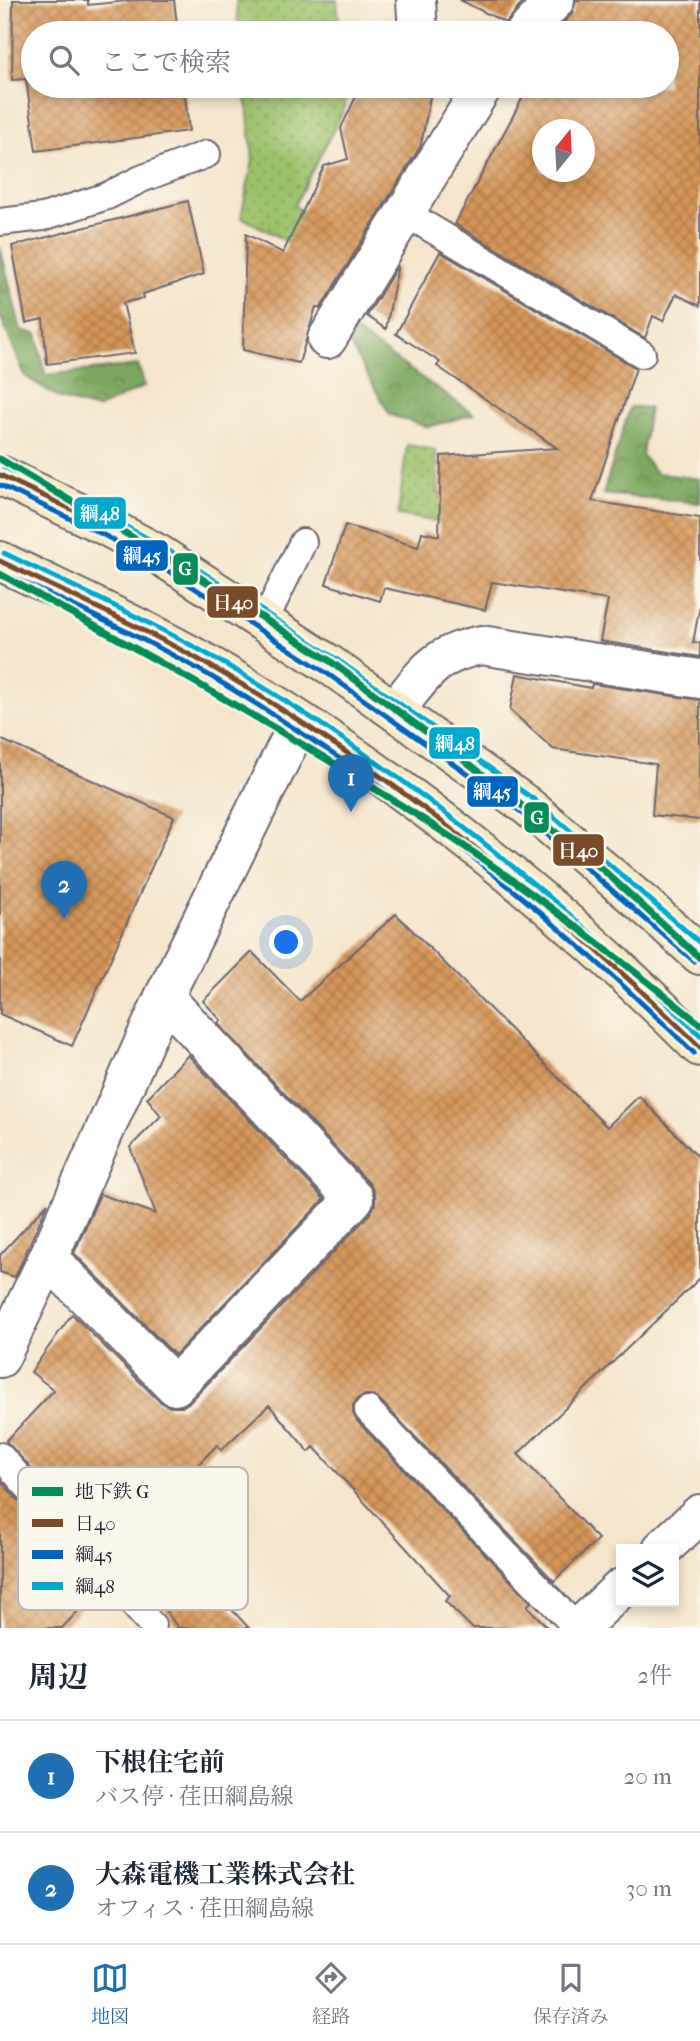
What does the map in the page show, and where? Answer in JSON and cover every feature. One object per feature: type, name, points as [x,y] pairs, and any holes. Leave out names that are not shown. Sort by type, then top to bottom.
[{"type":"main road","points":[[0,475],[158,554],[395,710],[526,805],[649,908],[700,955]]},
{"type":"main road","points":[[0,561],[176,647],[233,679],[389,782],[485,854],[580,934],[700,1047]]},
{"type":"street","points":[[416,0],[417,21]]},
{"type":"street","points":[[537,21],[555,0]]},
{"type":"street","points":[[327,339],[476,98]]},
{"type":"street","points":[[395,710],[437,661],[457,650],[481,645],[700,679]]},
{"type":"street","points":[[0,1357],[48,1258],[164,997],[299,722]]},
{"type":"street","points":[[48,1258],[175,1386],[354,1199],[164,997]]},
{"type":"street","points":[[667,1544],[700,1514]]},
{"type":"street","points":[[578,1628],[616,1593]]},
{"type":"lane","points":[[0,222],[56,213],[107,196],[142,179],[207,154]]},
{"type":"lane","points":[[405,213],[642,354]]},
{"type":"lane","points":[[264,622],[303,542]]},
{"type":"lane","points":[[368,1410],[578,1628]]},
{"type":"lane","points":[[0,1456],[18,1476]]},
{"type":"lane","points":[[139,1610],[152,1625]]},
{"type":"green space","points":[[236,0],[337,0],[339,21],[238,21]]},
{"type":"green space","points":[[246,98],[345,98],[345,107],[294,206],[363,245],[348,274],[241,217],[253,160]]},
{"type":"green space","points":[[0,247],[21,330],[37,334],[45,375],[138,365],[145,386],[97,409],[61,399],[25,376],[0,315]]},
{"type":"green space","points":[[356,332],[474,414],[428,427],[390,415],[349,343]]},
{"type":"green space","points":[[630,407],[649,408],[642,455],[656,473],[700,479],[700,503],[603,494]]},
{"type":"green space","points":[[407,445],[436,450],[438,493],[467,493],[477,453],[506,458],[504,533],[398,515]]},
{"type":"building","points":[[13,0],[88,0],[88,5],[174,0],[177,21],[21,21],[21,79],[12,80]]},
{"type":"building","points":[[460,0],[525,0],[508,21],[502,21]]},
{"type":"building","points":[[576,0],[700,0],[700,306],[676,294],[663,321],[653,316],[645,338],[455,224],[523,98],[679,98],[679,21],[565,21],[572,14]]},
{"type":"building","points":[[29,98],[185,98],[189,131],[36,151]]},
{"type":"building","points":[[355,98],[430,98],[421,145],[320,309],[316,307],[299,363],[243,350],[246,234],[283,253],[324,166],[348,159],[341,128]]},
{"type":"building","points":[[188,201],[204,274],[143,294],[144,298],[123,303],[135,353],[47,364],[43,319],[26,323],[12,246]]},
{"type":"building","points":[[440,252],[636,368],[592,501],[700,518],[700,605],[693,643],[700,643],[700,657],[600,641],[608,600],[492,582],[485,610],[384,588],[380,601],[326,584],[345,525],[418,547],[422,532],[439,536],[441,456],[557,448],[437,366],[440,362],[396,334]]},
{"type":"building","points":[[398,265],[386,329],[367,316]]},
{"type":"building","points":[[517,674],[591,688],[592,684],[700,700],[700,820],[652,815],[656,764],[553,749],[510,710]]},
{"type":"building","points":[[0,739],[174,817],[72,1046],[0,1014]]},
{"type":"building","points":[[396,914],[607,1127],[639,1096],[700,1159],[700,1278],[518,1454],[598,1539],[554,1581],[379,1399],[373,1395],[365,1395],[358,1398],[353,1405],[357,1421],[531,1602],[527,1606],[548,1628],[472,1628],[445,1601],[450,1596],[314,1447],[309,1452],[269,1405],[221,1450],[217,1445],[196,1467],[30,1467],[6,1441],[54,1390],[31,1372],[72,1314],[159,1401],[170,1407],[182,1407],[191,1401],[370,1214],[375,1205],[375,1194],[370,1184],[218,1023],[221,1020],[203,1001],[252,952],[300,1001]]},
{"type":"building","points":[[188,1055],[324,1199],[175,1355],[74,1253],[100,1194],[156,1214],[130,1147],[161,1116],[147,1098]]},
{"type":"building","points":[[48,1203],[15,1277],[0,1272],[0,1255]]},
{"type":"building","points":[[0,1480],[18,1500],[18,1610],[79,1610],[62,1628],[0,1628]]},
{"type":"building","points":[[165,1610],[232,1610],[249,1628],[178,1628]]},
{"type":"metro line","name":"G","points":[[0,459],[191,572],[330,661],[467,762],[602,869],[700,958]]},
{"type":"metro line","name":"G","points":[[0,574],[283,733],[449,836],[577,927],[700,1024]]},
{"type":"transit line","name":"綱48","points":[[4,467],[162,546],[335,658],[532,798],[700,943]]},
{"type":"transit line","name":"日40","points":[[0,475],[158,554],[330,665],[526,805],[700,955]]},
{"type":"transit line","name":"綱45","points":[[0,485],[154,562],[325,672],[521,812],[694,961]]},
{"type":"transit line","name":"綱48","points":[[4,553],[179,638],[235,670],[360,750],[420,793],[536,885],[700,1035]]},
{"type":"transit line","name":"日40","points":[[0,561],[175,646],[231,678],[357,759],[534,896],[646,995],[700,1047]]},
{"type":"transit line","name":"綱45","points":[[0,571],[200,670],[352,767],[529,903],[694,1053]]},
{"type":"place","name":"下根住宅前","points":[[351,812]]},
{"type":"place","name":"大森電機工業株式会社","points":[[64,919]]}]
